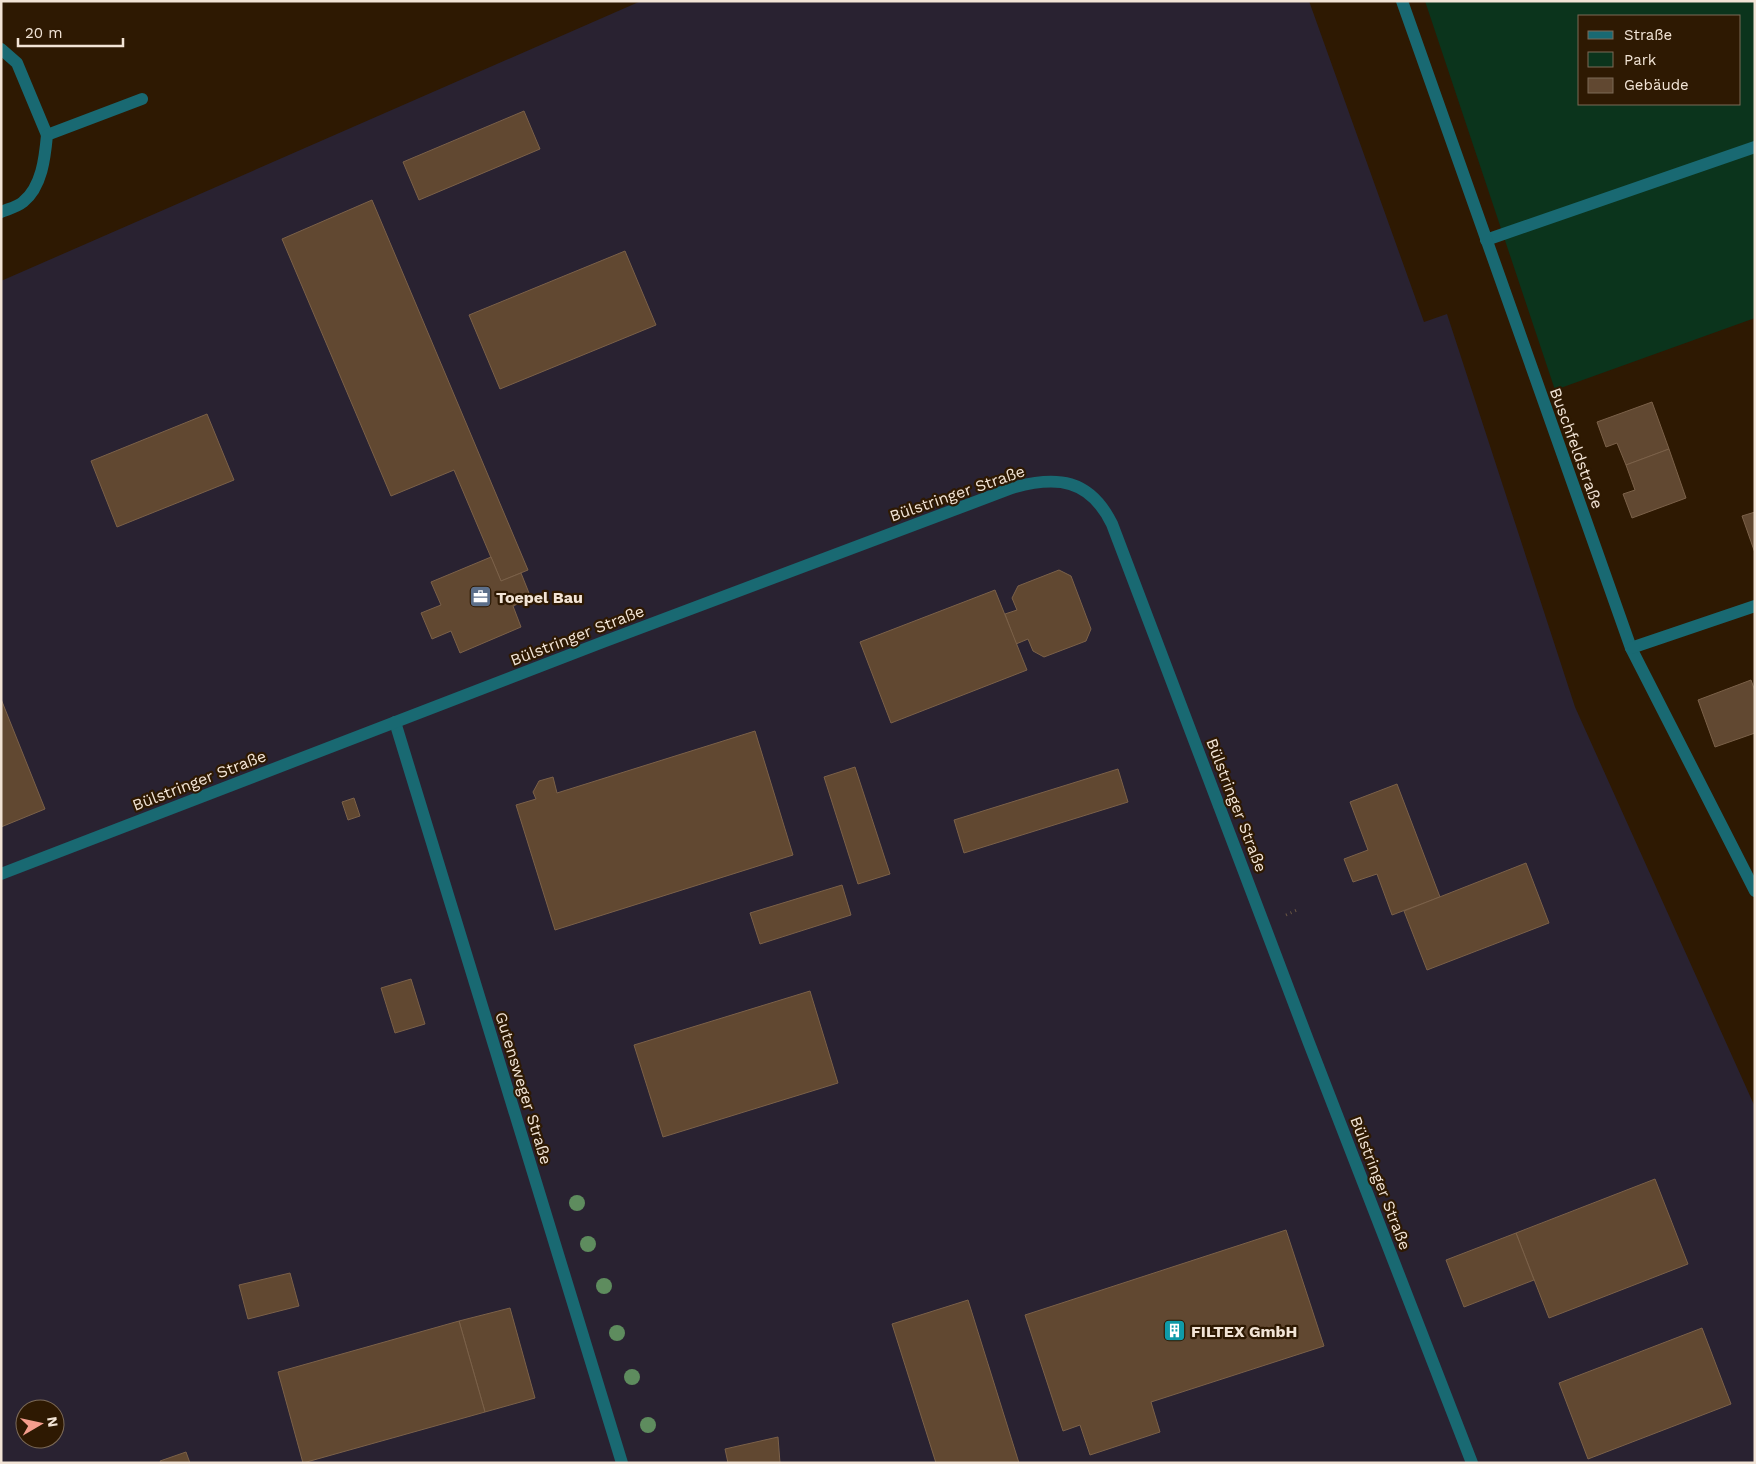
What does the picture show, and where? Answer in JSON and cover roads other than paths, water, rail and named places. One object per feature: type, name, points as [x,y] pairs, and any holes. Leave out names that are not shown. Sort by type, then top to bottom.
[{"type":"street","name":"Buschfeldstraße","points":[[1402,1],[1631,648],[1755,890]]},
{"type":"street","points":[[1,49],[17,63],[47,135],[41,171],[34,190],[24,202],[1,212]]},
{"type":"street","points":[[47,135],[142,99]]},
{"type":"street","points":[[1486,240],[1755,147]]},
{"type":"street","name":"Bülstringer Straße","points":[[1,874],[1012,488],[1034,482],[1057,481],[1077,487],[1093,496],[1104,510],[1116,534],[1309,1043],[1472,1463]]},
{"type":"street","points":[[1631,648],[1755,606]]},
{"type":"street","name":"Gutensweger Straße","points":[[395,722],[622,1463]]},
{"type":"place","name":"Toepel Bau","points":[[480,597]]},
{"type":"place","name":"FILTEX GmbH","points":[[1175,1331]]}]
